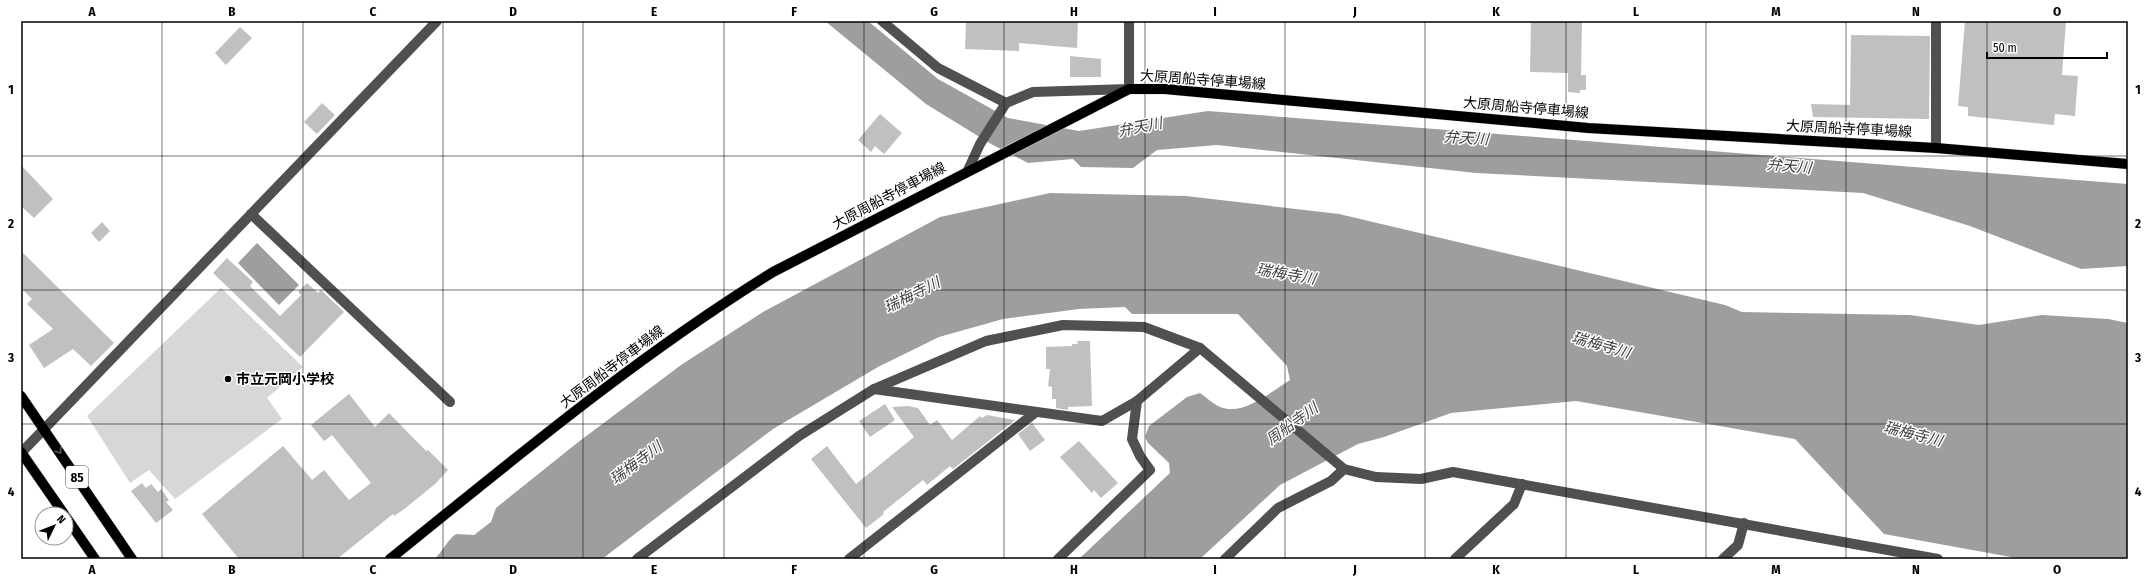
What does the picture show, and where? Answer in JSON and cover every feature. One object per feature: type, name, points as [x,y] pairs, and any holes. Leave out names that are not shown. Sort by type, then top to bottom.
[{"type":"main road","name":"大原周船寺停車場線","points":[[390,559],[481,485],[663,345],[741,292],[773,272],[968,170],[1129,89],[1165,88],[1588,128],[1936,148],[2128,164]]},
{"type":"main road","name":"85","points":[[21,396],[132,559]]},
{"type":"main road","name":"85","points":[[21,453],[58,506]]},
{"type":"main road","points":[[74,529],[95,559]]},
{"type":"street","points":[[21,453],[437,21]]},
{"type":"street","points":[[882,21],[938,68],[1006,103]]},
{"type":"street","points":[[968,170],[980,144],[1006,103],[1033,92],[1129,89],[1129,21]]},
{"type":"street","points":[[1936,21],[1936,148]]},
{"type":"street","points":[[250,214],[450,402]]},
{"type":"street","points":[[637,559],[799,436],[874,389],[986,341],[1062,325],[1144,327],[1200,348],[1344,469],[1376,477],[1422,478],[1453,472],[1938,559]]},
{"type":"street","points":[[874,389],[1102,421],[1137,401],[1200,348]]},
{"type":"street","points":[[1058,559],[1150,470],[1140,456],[1132,440],[1137,401]]},
{"type":"street","points":[[849,559],[1036,412]]},
{"type":"street","points":[[1225,559],[1278,508],[1331,481],[1344,469]]},
{"type":"street","points":[[1455,559],[1514,504],[1522,484]]},
{"type":"street","points":[[1723,559],[1738,545],[1744,523]]},
{"type":"shaded area","points":[[221,288],[303,367],[267,398],[282,419],[175,499],[149,470],[130,483],[87,416]]},
{"type":"water","name":"弁天川","points":[[825,21],[868,21],[938,79],[1008,118],[1079,131],[1208,111],[2128,184],[2128,266],[2081,269],[1970,226],[1863,193],[1476,173],[1217,145],[1157,150],[1133,168],[1081,167],[1073,159],[1028,163],[991,144],[926,104]]},
{"type":"water","points":[[1050,193],[1186,196],[1339,214],[1725,305],[1742,312],[1910,315],[1979,325],[2042,315],[2108,319],[2128,323],[2128,559],[2022,559],[1884,534],[1795,439],[1576,401],[1451,413],[1384,437],[1358,444],[1280,485],[1200,559],[1079,559],[1170,473],[1169,463],[1148,443],[1145,437],[1149,426],[1187,397],[1200,393],[1218,406],[1227,409],[1237,409],[1256,402],[1290,380],[1287,366],[1238,314],[1132,314],[1125,307],[1079,309],[1003,319],[939,337],[878,367],[773,429],[602,559],[434,559],[456,534],[474,535],[491,522],[496,508],[577,443],[681,365],[763,312],[940,217]]},
{"type":"water","points":[[257,243],[299,285],[279,305],[238,263]]},
{"type":"building","points":[[966,21],[1078,21],[1077,48],[1019,43],[1019,51],[965,49]]},
{"type":"building","points":[[1531,21],[1582,21],[1581,75],[1586,75],[1586,90],[1580,90],[1580,93],[1568,92],[1568,73],[1530,72]]},
{"type":"building","points":[[1965,21],[2066,21],[2062,75],[2078,76],[2075,116],[2055,114],[2054,125],[1968,116],[1968,107],[1958,106]]},
{"type":"building","points":[[240,27],[252,38],[226,65],[215,53]]},
{"type":"building","points":[[1851,35],[1930,36],[1929,119],[1813,117],[1811,104],[1850,105]]},
{"type":"building","points":[[1070,56],[1101,59],[1101,77],[1070,77]]},
{"type":"building","points":[[322,103],[335,115],[317,134],[304,122]]},
{"type":"building","points":[[880,114],[902,133],[884,154],[875,146],[871,152],[858,140]]},
{"type":"building","points":[[21,165],[53,199],[34,218],[21,206]]},
{"type":"building","points":[[102,222],[110,231],[99,242],[91,233]]},
{"type":"building","points":[[21,251],[114,343],[91,366],[73,349],[44,368],[29,345],[53,329],[27,304],[32,299],[21,288]]},
{"type":"building","points":[[227,258],[253,282],[250,286],[280,316],[301,295],[298,292],[307,283],[318,293],[321,290],[344,312],[300,357],[213,273]]},
{"type":"building","points":[[1077,341],[1090,341],[1092,406],[1068,407],[1068,410],[1056,408],[1056,399],[1052,399],[1052,387],[1048,386],[1050,369],[1046,369],[1046,347],[1072,346],[1072,344],[1078,344]]},
{"type":"building","points":[[349,394],[375,427],[389,413],[426,451],[428,450],[448,470],[435,484],[403,510],[394,516],[393,514],[337,559],[239,559],[202,514],[283,446],[312,480],[324,470],[349,500],[371,483],[332,435],[324,441],[311,425]]},
{"type":"building","points":[[885,404],[895,420],[870,437],[859,421]]},
{"type":"building","points":[[908,406],[918,408],[930,425],[937,420],[952,440],[980,416],[982,418],[987,415],[1015,420],[953,469],[950,466],[927,485],[923,480],[883,512],[884,514],[866,528],[811,459],[827,446],[856,484],[914,437],[892,407]]},
{"type":"building","points":[[1032,423],[1045,440],[1030,451],[1018,434]]},
{"type":"building","points":[[1079,441],[1118,483],[1101,498],[1094,490],[1092,493],[1060,457]]},
{"type":"building","points":[[142,483],[146,488],[151,484],[158,492],[161,489],[169,500],[166,502],[173,510],[156,523],[131,491]]},
{"type":"place","name":"市立元岡小学校","points":[[228,379]]},
{"type":"water label","name":"瑞梅寺川","points":[[1286,274]]},
{"type":"water label","name":"瑞梅寺川","points":[[912,295]]},
{"type":"water label","name":"瑞梅寺川","points":[[1601,345]]},
{"type":"water label","name":"周船寺川","points":[[1292,424]]},
{"type":"water label","name":"瑞梅寺川","points":[[1913,434]]},
{"type":"water label","name":"瑞梅寺川","points":[[636,463]]}]
